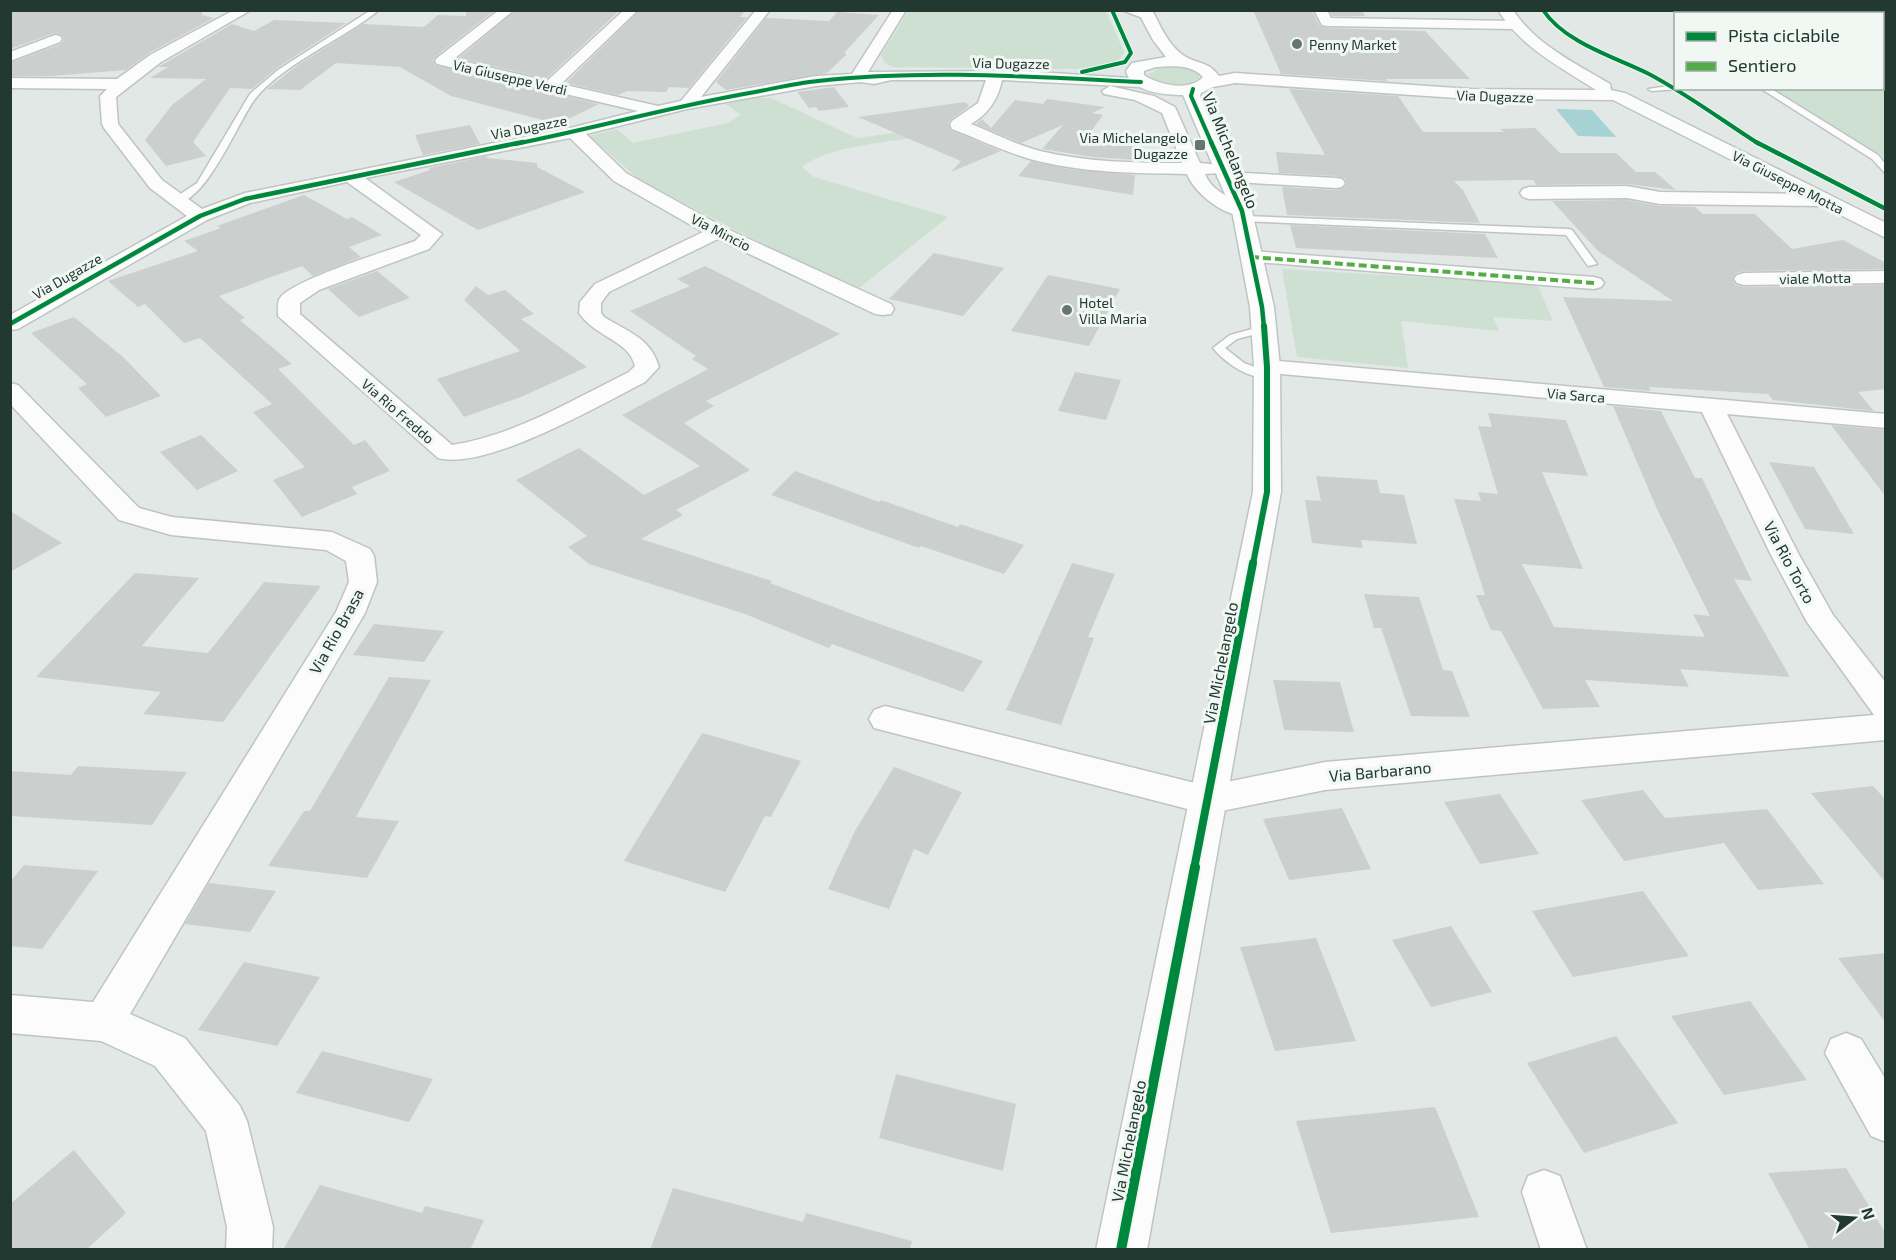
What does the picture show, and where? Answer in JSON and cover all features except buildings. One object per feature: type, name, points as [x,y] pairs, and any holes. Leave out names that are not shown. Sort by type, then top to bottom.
[{"type":"street","points":[[200,216],[176,201],[156,184],[110,124],[108,96],[119,84],[150,62],[245,10]]},
{"type":"street","name":"Via Giuseppe Verdi","points":[[508,10],[442,61],[658,111]]},
{"type":"street","points":[[550,86],[632,10]]},
{"type":"street","points":[[687,104],[764,10]]},
{"type":"street","points":[[857,77],[900,10]]},
{"type":"street","points":[[1128,10],[1146,14],[1162,45],[1185,63],[1201,87]]},
{"type":"street","points":[[1320,10],[1327,21],[1513,25]]},
{"type":"street","name":"Via Giuseppe Motta","points":[[1505,10],[1513,25],[1527,39],[1562,62],[1690,132],[1886,232]]},
{"type":"street","points":[[10,57],[55,39]]},
{"type":"street","points":[[1155,62],[1162,45]]},
{"type":"street","points":[[1137,76],[1146,64],[1185,63]]},
{"type":"street","name":"Via Dugazze","points":[[1021,76],[1124,93],[1162,105],[1174,116],[1215,172]]},
{"type":"street","name":"Via Dugazze","points":[[10,324],[200,216],[244,200],[350,176],[574,132],[687,104],[816,81],[857,77],[994,81],[1021,76],[1083,78],[1137,76]]},
{"type":"street","name":"Via Michelangelo","points":[[1121,1250],[1267,492],[1267,371],[1262,308],[1243,215],[1215,172],[1201,87],[1166,89],[1137,76]]},
{"type":"street","name":"Via Dugazze","points":[[1201,87],[1235,78],[1438,94],[1532,97],[1580,96],[1612,90]]},
{"type":"street","points":[[994,81],[991,97],[984,108],[958,125],[1036,154],[1087,163],[1149,169],[1215,172],[1336,183]]},
{"type":"street","points":[[10,83],[119,84]]},
{"type":"street","name":"Via Giuseppe Motta","points":[[1612,90],[1642,101],[1654,93],[1690,132]]},
{"type":"street","name":"Via Mincio","points":[[574,132],[620,177],[718,232],[883,309]]},
{"type":"street","name":"Via Rio Freddo","points":[[350,176],[432,234],[422,245],[312,286],[289,300],[289,316],[447,453],[466,452],[501,443],[637,377],[646,367],[647,357],[638,345],[592,319],[587,308],[590,299],[602,288],[718,232]]},
{"type":"street","points":[[1528,193],[1627,192],[1660,198],[1823,200]]},
{"type":"street","points":[[1251,257],[1593,273]]},
{"type":"street","name":"viale Motta","points":[[1744,279],[1886,277]]},
{"type":"street","name":"Via Sarca","points":[[1267,371],[1886,421]]},
{"type":"street","name":"Via Rio Brasa","points":[[10,390],[129,514],[171,526],[332,541],[360,556],[363,582],[350,613],[103,1022]]},
{"type":"street","name":"Via Rio Torto","points":[[1711,406],[1784,553],[1822,622],[1886,707]]},
{"type":"street","name":"Via Barbarano","points":[[885,719],[1207,800],[1325,776],[1886,727]]},
{"type":"street","points":[[10,1014],[103,1022],[170,1052],[225,1121],[250,1227],[249,1250]]},
{"type":"street","points":[[1846,1053],[1886,1121]]},
{"type":"street","points":[[1544,1192],[1564,1250]]},
{"type":"lane","points":[[176,201],[200,185],[253,96],[281,72],[376,10]]},
{"type":"lane","points":[[1654,93],[1674,88]]},
{"type":"lane","points":[[1767,90],[1875,157],[1886,171]]},
{"type":"lane","points":[[1243,215],[1569,232],[1593,273]]},
{"type":"lane","points":[[1263,330],[1239,334],[1225,340],[1219,348],[1227,358],[1243,367],[1267,371]]},
{"type":"green space","points":[[909,10],[1106,11],[1124,52],[1120,59],[1101,66],[1076,69],[893,67],[884,62],[881,55]]},
{"type":"green space","points":[[1161,67],[1186,68],[1199,75],[1199,78],[1180,85],[1158,82],[1149,74]]},
{"type":"green space","points":[[1774,90],[1885,90],[1885,158]]},
{"type":"green space","points":[[754,98],[771,98],[857,138],[907,131],[917,137],[841,150],[826,154],[802,167],[814,177],[948,217],[858,289],[741,233],[640,180],[589,136],[617,129],[633,143],[728,123],[741,115],[726,104]]},
{"type":"green space","points":[[1282,269],[1537,284],[1553,321],[1493,317],[1499,331],[1401,321],[1408,368],[1297,357]]},
{"type":"water","points":[[1556,109],[1592,110],[1616,137],[1578,136]]},
{"type":"marked path","points":[[1251,257],[1594,283]]},
{"type":"cycle path","points":[[1082,72],[1125,62],[1131,53],[1112,10]]},
{"type":"cycle path","points":[[1543,10],[1551,22],[1595,50],[1650,75],[1761,145],[1886,209]]},
{"type":"cycle path","points":[[10,324],[200,216],[245,199],[350,176],[574,132],[687,104],[816,81],[891,75],[1021,76],[1141,82]]},
{"type":"cycle path","points":[[1121,1250],[1267,492],[1267,367],[1262,307],[1242,211],[1191,96],[1193,89]]},
{"type":"place","name":"Penny Market","points":[[1297,44]]},
{"type":"place","name":"Via Michelangelo Dugazze","points":[[1200,145]]},
{"type":"place","name":"Hotel Villa Maria","points":[[1067,310]]}]
